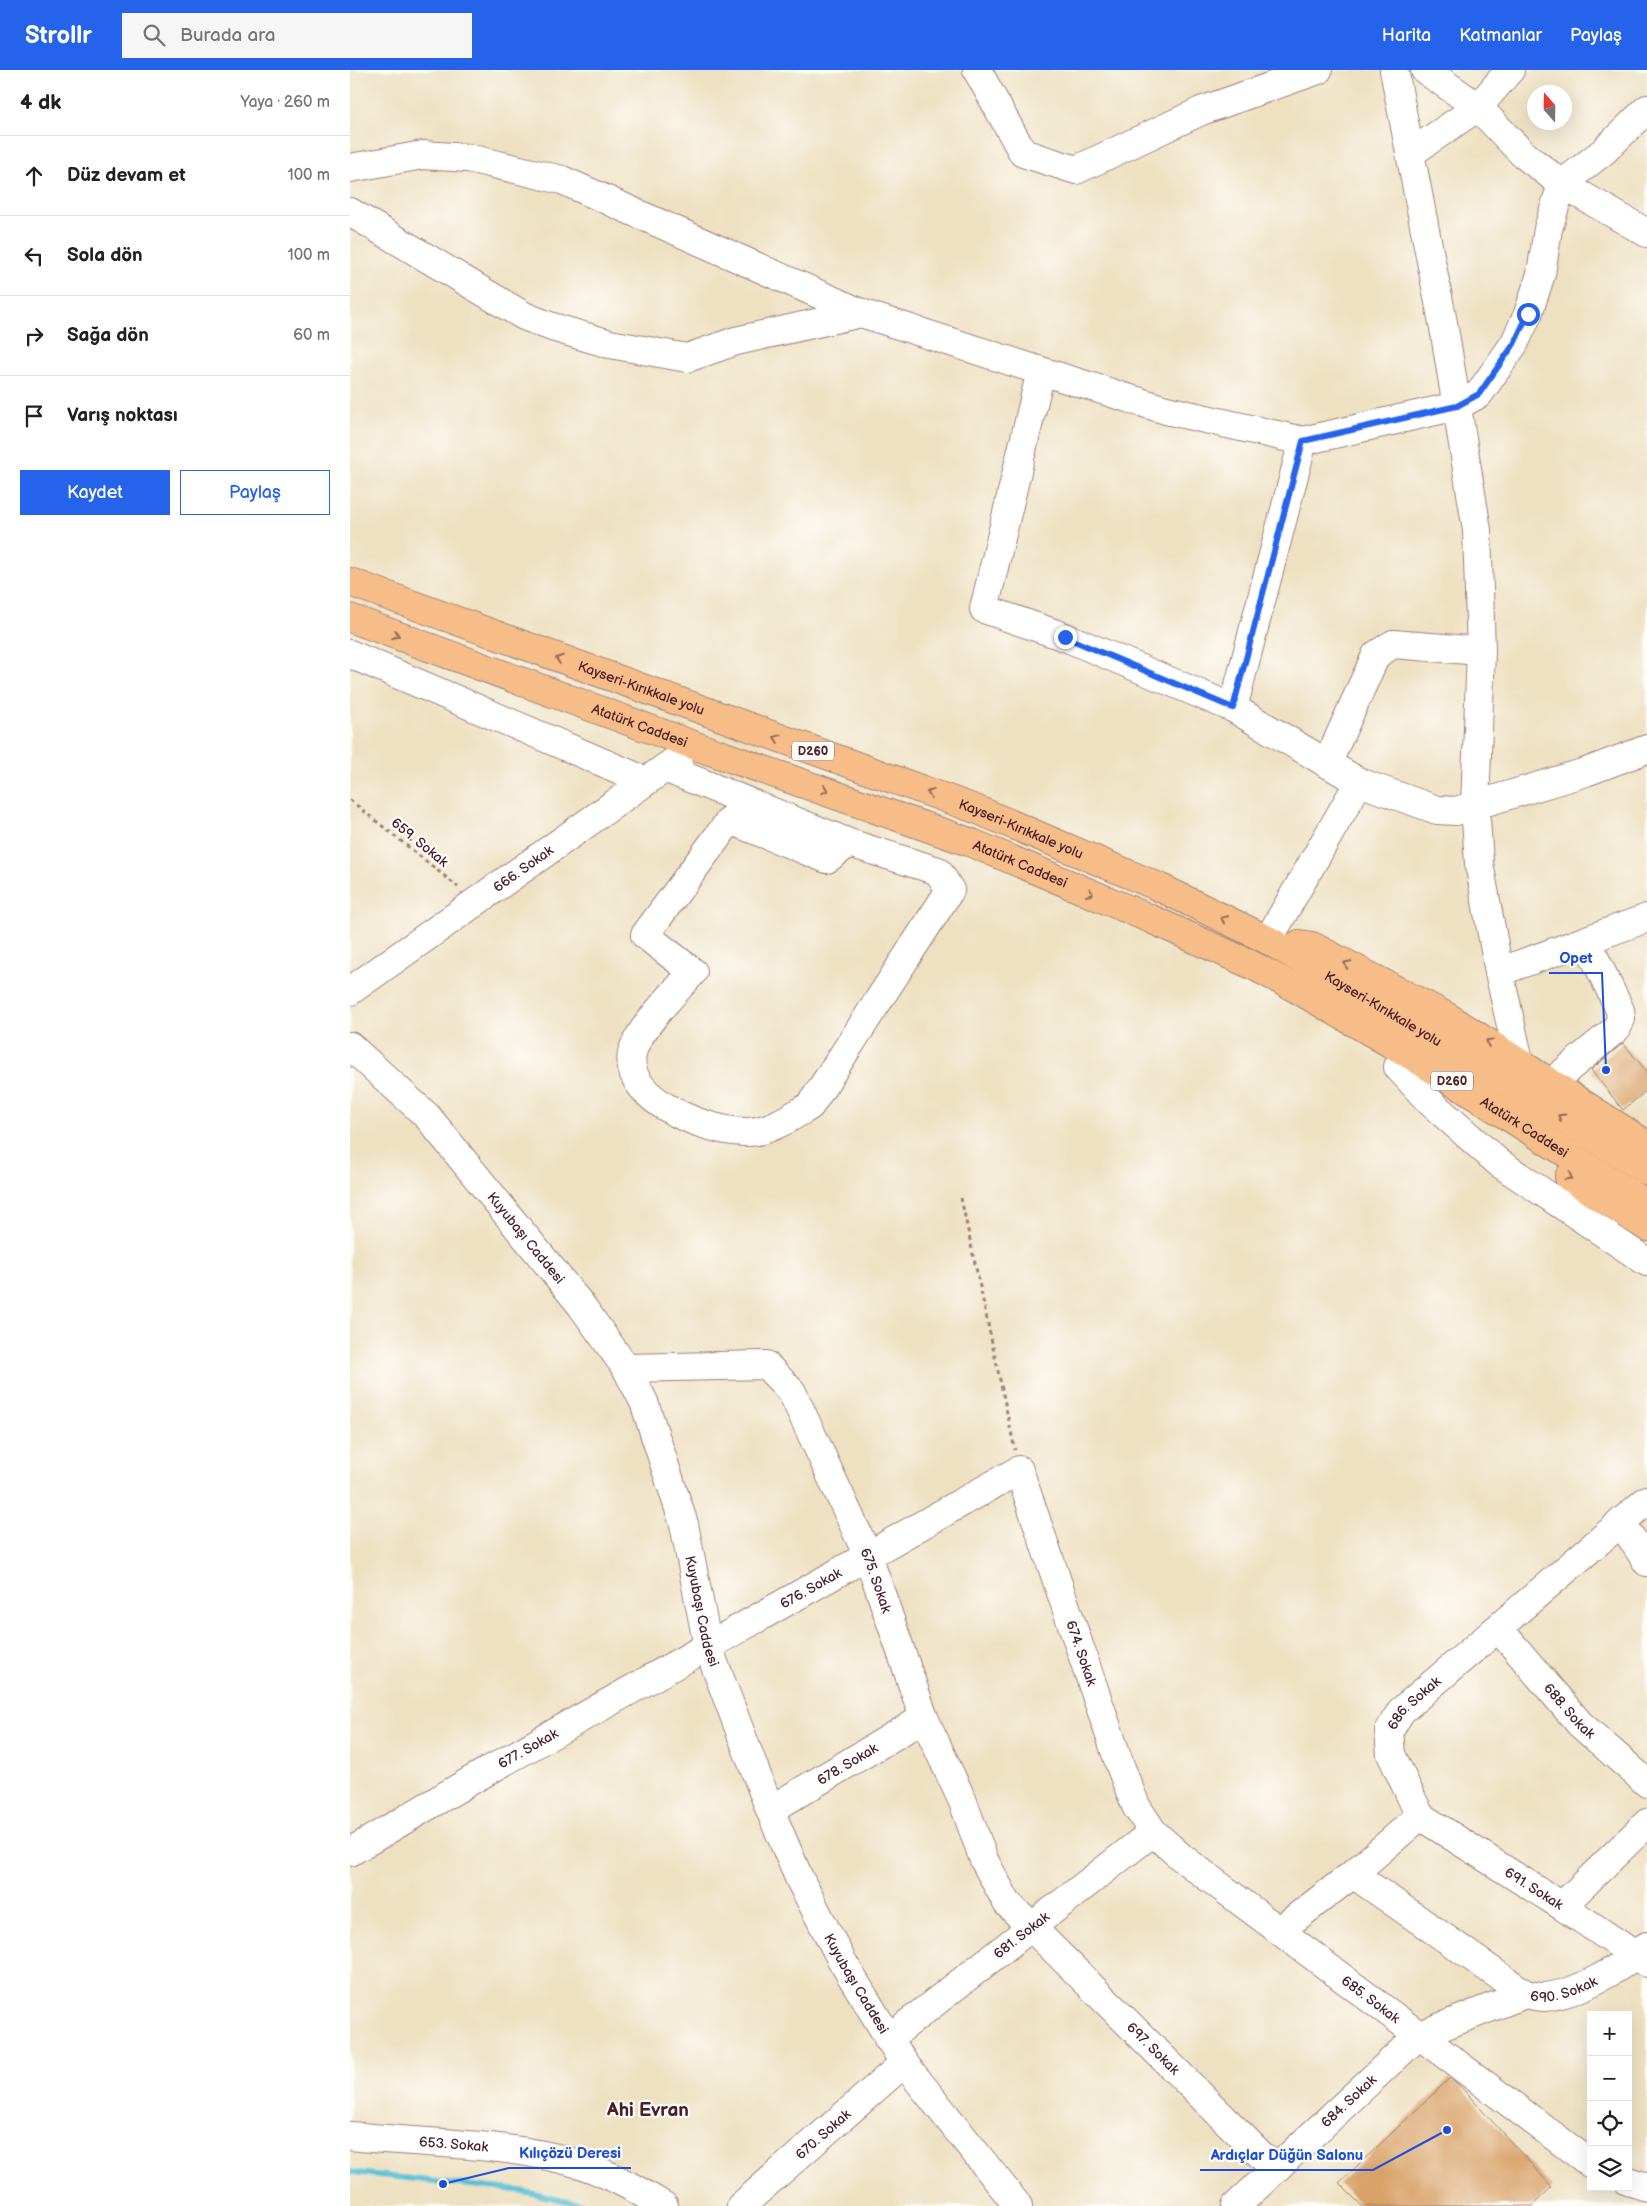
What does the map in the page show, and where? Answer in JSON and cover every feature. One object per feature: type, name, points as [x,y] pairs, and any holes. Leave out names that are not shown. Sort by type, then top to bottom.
[{"type":"highway","name":"Kayseri-Kırıkkale yolu","points":[[350,582],[978,810],[1159,887],[1268,940],[1465,1057],[1647,1171]]},
{"type":"highway","name":"Atatürk Caddesi","points":[[350,618],[696,746],[972,843],[1151,919],[1252,965],[1412,1056],[1647,1204]]},
{"type":"highway","points":[[1268,940],[1312,946],[1448,1017],[1647,1145]]},
{"type":"highway","points":[[1252,965],[1291,998],[1647,1227]]},
{"type":"street","points":[[977,70],[1024,154],[1076,170],[1201,111],[1318,70]]},
{"type":"street","points":[[1394,70],[1457,406],[1477,530],[1481,651],[1475,804],[1479,863],[1499,972],[1519,1061]]},
{"type":"street","points":[[1425,70],[1478,107],[1523,154],[1562,184],[1647,233]]},
{"type":"street","points":[[1411,153],[1478,107],[1510,70]]},
{"type":"street","points":[[350,168],[423,155],[468,158],[562,180],[861,313],[1166,410],[1303,441],[1457,406],[1479,394],[1514,344],[1528,314],[1541,274],[1548,230],[1562,184],[1604,151],[1647,110]]},
{"type":"street","points":[[350,212],[524,316],[552,327],[610,344],[687,358],[736,341],[861,313]]},
{"type":"street","points":[[1041,371],[984,609],[1065,637],[1233,708],[1326,764],[1360,782],[1436,810],[1456,811],[1586,772],[1647,749]]},
{"type":"street","points":[[1233,708],[1303,441]]},
{"type":"street","points":[[1326,764],[1376,655],[1393,644],[1481,651]]},
{"type":"street","points":[[350,654],[655,774],[849,843],[938,871],[950,890],[810,1106],[780,1124],[748,1132],[718,1129],[678,1115],[648,1093],[637,1081],[631,1067],[632,1054],[638,1038],[693,972],[645,935],[730,820],[827,859],[849,843]]},
{"type":"street","name":"666. Sokak","points":[[350,991],[696,746]]},
{"type":"street","points":[[1268,940],[1360,782]]},
{"type":"street","points":[[1499,972],[1587,942],[1647,918]]},
{"type":"street","points":[[1551,1083],[1618,1028],[1621,1019],[1620,1010],[1587,942]]},
{"type":"street","name":"Kuyubaşı Caddesi","points":[[350,1046],[427,1116],[582,1305],[626,1368],[644,1402],[684,1524],[708,1647],[770,1810],[799,1878],[824,1927],[888,2039],[904,2063],[1018,2206]]},
{"type":"street","points":[[1398,1067],[1429,1101],[1499,1163],[1647,1262]]},
{"type":"street","name":"675. Sokak","points":[[626,1368],[766,1365],[792,1392],[868,1556],[924,1718],[963,1802],[984,1860],[1006,1903],[1032,1927]]},
{"type":"street","name":"676. Sokak","points":[[708,1647],[1019,1470]]},
{"type":"street","name":"674. Sokak","points":[[1019,1470],[1121,1768],[1136,1806],[1153,1832]]},
{"type":"street","name":"686. Sokak","points":[[1420,1816],[1391,1754],[1390,1731],[1401,1711],[1499,1629],[1647,1500]]},
{"type":"street","points":[[1621,1522],[1647,1562]]},
{"type":"street","name":"688. Sokak","points":[[1499,1629],[1580,1724],[1647,1783]]},
{"type":"street","name":"677. Sokak","points":[[350,1852],[708,1647]]},
{"type":"street","name":"678. Sokak","points":[[770,1810],[924,1718]]},
{"type":"street","points":[[1280,1930],[1353,1874],[1420,1816]]},
{"type":"street","name":"691. Sokak","points":[[1420,1816],[1643,1955]]},
{"type":"street","points":[[1562,1906],[1647,1823]]},
{"type":"street","name":"681. Sokak","points":[[888,2039],[1153,1832]]},
{"type":"street","name":"685. Sokak","points":[[1153,1832],[1181,1857],[1587,2161]]},
{"type":"street","points":[[1353,1874],[1525,1994]]},
{"type":"street","name":"697. Sokak","points":[[1032,1927],[1275,2169]]},
{"type":"street","name":"690. Sokak","points":[[1418,2036],[1525,1994],[1542,1997],[1562,1994],[1643,1955]]},
{"type":"street","name":"684. Sokak","points":[[1236,2206],[1418,2036]]},
{"type":"street","name":"670. Sokak","points":[[741,2206],[904,2063]]},
{"type":"street","name":"653. Sokak","points":[[350,2136],[533,2153],[584,2166],[631,2186],[664,2206]]},
{"type":"path","name":"659. Sokak","points":[[350,800],[476,902]]},
{"type":"path","points":[[961,1198],[1019,1470]]},
{"type":"building","points":[[1623,1043],[1647,1072],[1647,1090],[1623,1110],[1591,1070]]},
{"type":"building","points":[[1450,2078],[1459,2085],[1552,2187],[1532,2206],[1362,2206],[1339,2183]]},
{"type":"waterway","points":[[350,2172],[522,2191],[588,2206]]},
{"type":"place","name":"Opet","points":[[1606,1070]]},
{"type":"place","name":"Ardıçlar Düğün Salonu","points":[[1447,2130]]},
{"type":"place","name":"Kılıçözü Deresi","points":[[443,2184]]},
{"type":"district","name":"Ahi Evran","points":[[648,2109]]},
{"type":"route","points":[[1065,637],[1140,667],[1233,708],[1303,441],[1457,406],[1479,394],[1514,344],[1528,314]]}]
